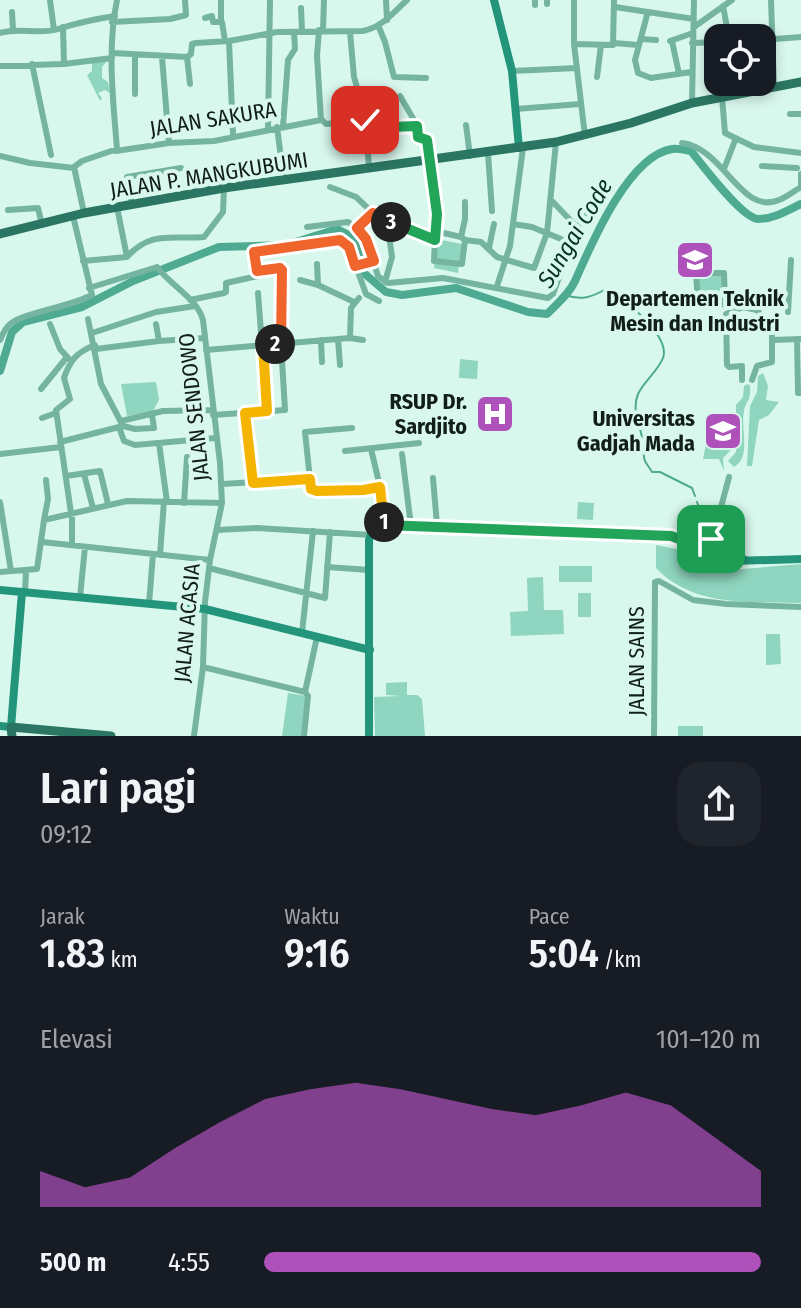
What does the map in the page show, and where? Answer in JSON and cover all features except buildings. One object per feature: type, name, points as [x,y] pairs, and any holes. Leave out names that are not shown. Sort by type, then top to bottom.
[{"type":"main road","name":"JALAN P. MANGKUBUMI","points":[[776,87],[801,82]]},
{"type":"main road","name":"JALAN P. MANGKUBUMI","points":[[0,234],[84,213],[224,188],[556,142],[727,96]]},
{"type":"main road","points":[[8,729],[111,736]]},
{"type":"street","points":[[50,0],[54,30]]},
{"type":"street","points":[[116,151],[112,56],[117,0]]},
{"type":"street","points":[[0,33],[13,29],[54,30],[114,19],[170,19],[186,15],[185,0]]},
{"type":"street","points":[[221,0],[233,134]]},
{"type":"street","points":[[268,0],[268,129]]},
{"type":"street","points":[[321,119],[317,56],[324,0]]},
{"type":"street","points":[[386,0],[387,20]]},
{"type":"street","points":[[190,84],[187,57],[194,43],[298,31],[369,30],[387,20],[406,0]]},
{"type":"street","points":[[494,0],[512,71],[521,148],[513,224],[497,286]]},
{"type":"street","points":[[574,0],[574,44],[585,136]]},
{"type":"street","points":[[692,103],[694,0]]},
{"type":"street","points":[[679,74],[671,41],[732,0]]},
{"type":"street","points":[[771,0],[772,24]]},
{"type":"street","points":[[614,43],[614,4],[694,27]]},
{"type":"street","points":[[723,6],[726,24]]},
{"type":"street","points":[[284,181],[280,127],[288,60],[295,50],[301,8]]},
{"type":"street","points":[[12,12],[13,29]]},
{"type":"street","points":[[647,15],[635,65],[640,75],[651,78],[691,72]]},
{"type":"street","points":[[205,18],[212,16],[213,22],[221,21]]},
{"type":"street","points":[[378,25],[394,77],[426,78]]},
{"type":"street","points":[[63,27],[64,64]]},
{"type":"street","points":[[350,32],[354,77],[366,124],[369,167]]},
{"type":"street","points":[[776,40],[801,37]]},
{"type":"street","points":[[574,44],[656,40]]},
{"type":"street","points":[[692,43],[704,43]]},
{"type":"street","points":[[597,77],[601,45]]},
{"type":"street","points":[[135,55],[135,94]]},
{"type":"street","points":[[0,66],[64,64],[112,56],[187,57]]},
{"type":"street","points":[[162,57],[169,143]]},
{"type":"street","points":[[32,64],[51,155]]},
{"type":"street","points":[[512,71],[577,68]]},
{"type":"street","points":[[400,96],[414,120],[418,137],[426,138],[437,214],[434,261],[462,264],[465,202]]},
{"type":"street","points":[[727,96],[725,133],[758,148],[801,153]]},
{"type":"street","points":[[516,109],[580,104]]},
{"type":"street","points":[[790,114],[801,114]]},
{"type":"street","name":"JALAN SAKURA","points":[[74,168],[82,161],[116,151],[169,143],[214,141],[321,119],[326,124],[415,126]]},
{"type":"street","points":[[466,125],[470,156]]},
{"type":"street","points":[[724,169],[736,138]]},
{"type":"street","points":[[435,231],[481,242],[497,257],[533,269],[547,233],[556,142]]},
{"type":"street","points":[[682,143],[705,150],[745,194],[758,201],[779,200],[801,187],[799,171],[762,166]]},
{"type":"street","points":[[488,153],[492,211]]},
{"type":"street","points":[[0,156],[74,168],[84,213]]},
{"type":"street","points":[[132,204],[127,177],[181,168]]},
{"type":"street","points":[[307,227],[348,222],[357,228],[366,239],[378,276],[385,282],[401,284],[443,278],[497,286],[545,298],[551,297],[584,213],[607,184]]},
{"type":"street","points":[[330,187],[356,197],[373,213],[392,223],[435,240]]},
{"type":"street","points":[[83,261],[127,257],[161,236],[204,237],[224,211],[224,188]]},
{"type":"street","points":[[552,201],[576,230]]},
{"type":"street","points":[[117,207],[127,257]]},
{"type":"street","points":[[8,210],[38,208],[42,225]]},
{"type":"street","points":[[357,228],[373,213]]},
{"type":"street","points":[[0,340],[7,326],[16,320],[79,302],[92,295],[73,216]]},
{"type":"street","points":[[385,282],[392,257],[389,235],[392,223]]},
{"type":"street","points":[[489,248],[494,224]]},
{"type":"street","points":[[513,224],[532,227],[561,239]]},
{"type":"street","points":[[190,300],[224,293],[226,283],[258,276],[255,251],[342,240],[347,244],[366,294],[379,301]]},
{"type":"street","points":[[788,312],[791,260]]},
{"type":"street","points":[[356,266],[372,261]]},
{"type":"street","points":[[317,264],[318,285]]},
{"type":"street","name":"JALAN SENDOWO","points":[[89,288],[157,267],[201,313],[222,484],[218,504]]},
{"type":"street","points":[[0,454],[60,445],[163,411],[245,413],[285,410],[281,343],[282,270],[257,271]]},
{"type":"street","points":[[739,308],[724,298],[722,272],[696,273],[698,303],[719,303],[739,308],[757,310],[772,330],[772,362],[757,366],[752,380]]},
{"type":"street","points":[[300,280],[356,300],[351,308],[350,338]]},
{"type":"street","points":[[258,293],[267,411]]},
{"type":"street","points":[[92,333],[143,315],[195,306]]},
{"type":"street","points":[[739,308],[726,314],[727,365],[742,366],[742,380]]},
{"type":"street","points":[[88,319],[101,384],[127,444],[216,438]]},
{"type":"street","points":[[50,324],[60,349],[69,359]]},
{"type":"street","points":[[156,324],[159,341]]},
{"type":"street","points":[[41,389],[79,351],[205,338]]},
{"type":"street","points":[[206,350],[350,338],[363,340]]},
{"type":"street","points":[[338,339],[340,365]]},
{"type":"street","points":[[772,340],[799,339],[798,393],[801,393]]},
{"type":"street","points":[[321,340],[322,362]]},
{"type":"street","points":[[69,359],[64,378],[70,399],[56,413],[72,513],[72,544]]},
{"type":"street","points":[[58,391],[67,388]]},
{"type":"street","points":[[42,418],[56,413]]},
{"type":"street","points":[[245,413],[253,483]]},
{"type":"street","points":[[121,425],[135,429],[154,428],[152,415]]},
{"type":"street","points":[[352,428],[305,432],[314,491],[380,487]]},
{"type":"street","points":[[149,604],[166,502],[159,443]]},
{"type":"street","points":[[345,451],[419,443]]},
{"type":"street","points":[[371,449],[380,487],[384,525]]},
{"type":"street","points":[[402,454],[411,526]]},
{"type":"street","points":[[184,503],[187,457]]},
{"type":"street","points":[[66,476],[100,471],[108,504]]},
{"type":"street","points":[[84,474],[93,508]]},
{"type":"street","points":[[712,542],[729,477]]},
{"type":"street","points":[[433,478],[437,525]]},
{"type":"street","points":[[222,484],[310,479]]},
{"type":"street","points":[[0,572],[26,571],[38,567],[48,499],[46,480]]},
{"type":"street","points":[[44,520],[137,500],[218,504]]},
{"type":"street","points":[[0,502],[11,571]]},
{"type":"street","name":"JALAN ACASIA","points":[[194,736],[203,667],[209,564],[217,530],[218,504]]},
{"type":"street","points":[[422,526],[464,528]]},
{"type":"street","points":[[370,736],[369,570],[371,535],[377,527],[422,526],[681,538],[712,542],[733,561],[801,561]]},
{"type":"street","points":[[217,530],[257,528],[371,535]]},
{"type":"street","points":[[302,633],[313,531]]},
{"type":"street","points":[[42,542],[156,554],[209,564],[325,598],[330,532]]},
{"type":"street","points":[[80,597],[85,547]]},
{"type":"street","points":[[327,567],[369,570]]},
{"type":"street","points":[[8,729],[26,571]]},
{"type":"street","name":"JALAN SAINS","points":[[654,736],[657,584],[693,600],[801,607]]},
{"type":"street","points":[[0,590],[205,609],[369,650]]},
{"type":"street","points":[[304,736],[308,696],[305,692],[317,637]]},
{"type":"street","points":[[203,667],[305,692]]},
{"type":"green space","points":[[107,61],[102,67],[102,78],[108,82],[110,93],[105,90],[98,93],[102,98],[100,101],[87,75],[92,71],[92,63]]},
{"type":"green space","points":[[437,239],[462,244],[458,273],[434,268]]},
{"type":"green space","points":[[698,274],[723,274],[722,301],[698,302]]},
{"type":"green space","points":[[460,359],[478,361],[477,379],[459,378]]},
{"type":"green space","points":[[763,373],[768,386],[766,400],[779,402],[769,415],[759,420],[752,466],[747,466],[750,406],[757,392],[758,376]]},
{"type":"green space","points":[[156,382],[159,400],[153,411],[127,416],[121,384]]},
{"type":"green space","points":[[748,384],[750,395],[743,418],[743,457],[734,467],[728,461],[736,452],[736,405],[743,397],[744,386]]},
{"type":"green space","points":[[712,437],[731,437],[731,450],[723,458],[724,471],[719,459],[703,459],[706,444]]},
{"type":"green space","points":[[578,502],[594,503],[593,520],[577,519]]},
{"type":"green space","points":[[656,545],[691,552],[731,570],[801,564],[801,603],[724,600],[688,590],[656,568]]},
{"type":"green space","points":[[559,566],[592,566],[592,582],[559,582]]},
{"type":"green space","points":[[543,577],[544,610],[563,610],[564,634],[511,636],[510,612],[528,611],[527,578]]},
{"type":"green space","points":[[578,593],[591,593],[591,617],[578,617]]},
{"type":"green space","points":[[766,634],[780,634],[781,664],[766,665]]},
{"type":"green space","points":[[407,682],[407,695],[417,695],[422,699],[425,736],[375,736],[374,697],[401,696],[386,695],[386,683]]},
{"type":"green space","points":[[288,693],[307,696],[302,736],[282,736]]},
{"type":"green space","points":[[678,726],[703,726],[703,736],[678,736]]},
{"type":"waterway","name":"Sungai Code","points":[[0,371],[12,332],[23,322],[82,307],[133,281],[219,247],[286,245],[337,229],[353,237],[365,274],[386,292],[402,295],[456,288],[528,312],[547,314],[572,286],[601,225],[626,184],[656,155],[672,149],[691,151],[742,210],[758,219],[770,218],[801,204]]},
{"type":"waterway","points":[[566,295],[586,297],[606,289],[644,318],[660,339],[663,358],[636,400],[644,459],[652,472],[660,472],[692,488],[695,496]]},
{"type":"waterway","points":[[697,502],[709,533]]},
{"type":"waterway","points":[[717,541],[746,557]]},
{"type":"place","name":"Departemen Teknik Mesin dan Industri","points":[[695,260]]},
{"type":"place","name":"RSUP Dr. Sardjito","points":[[495,414]]},
{"type":"place","name":"Universitas Gadjah Mada","points":[[723,431]]},
{"type":"route","points":[[365,120],[366,128],[417,126],[418,137],[426,138],[437,214],[435,240],[373,213],[357,228],[363,233],[374,261],[355,266],[349,247],[340,240],[254,252],[257,271],[280,268],[282,278],[281,343],[263,346],[267,411],[245,413],[253,483],[310,479],[312,491],[380,487],[384,525],[671,536],[710,550],[711,539]]}]
